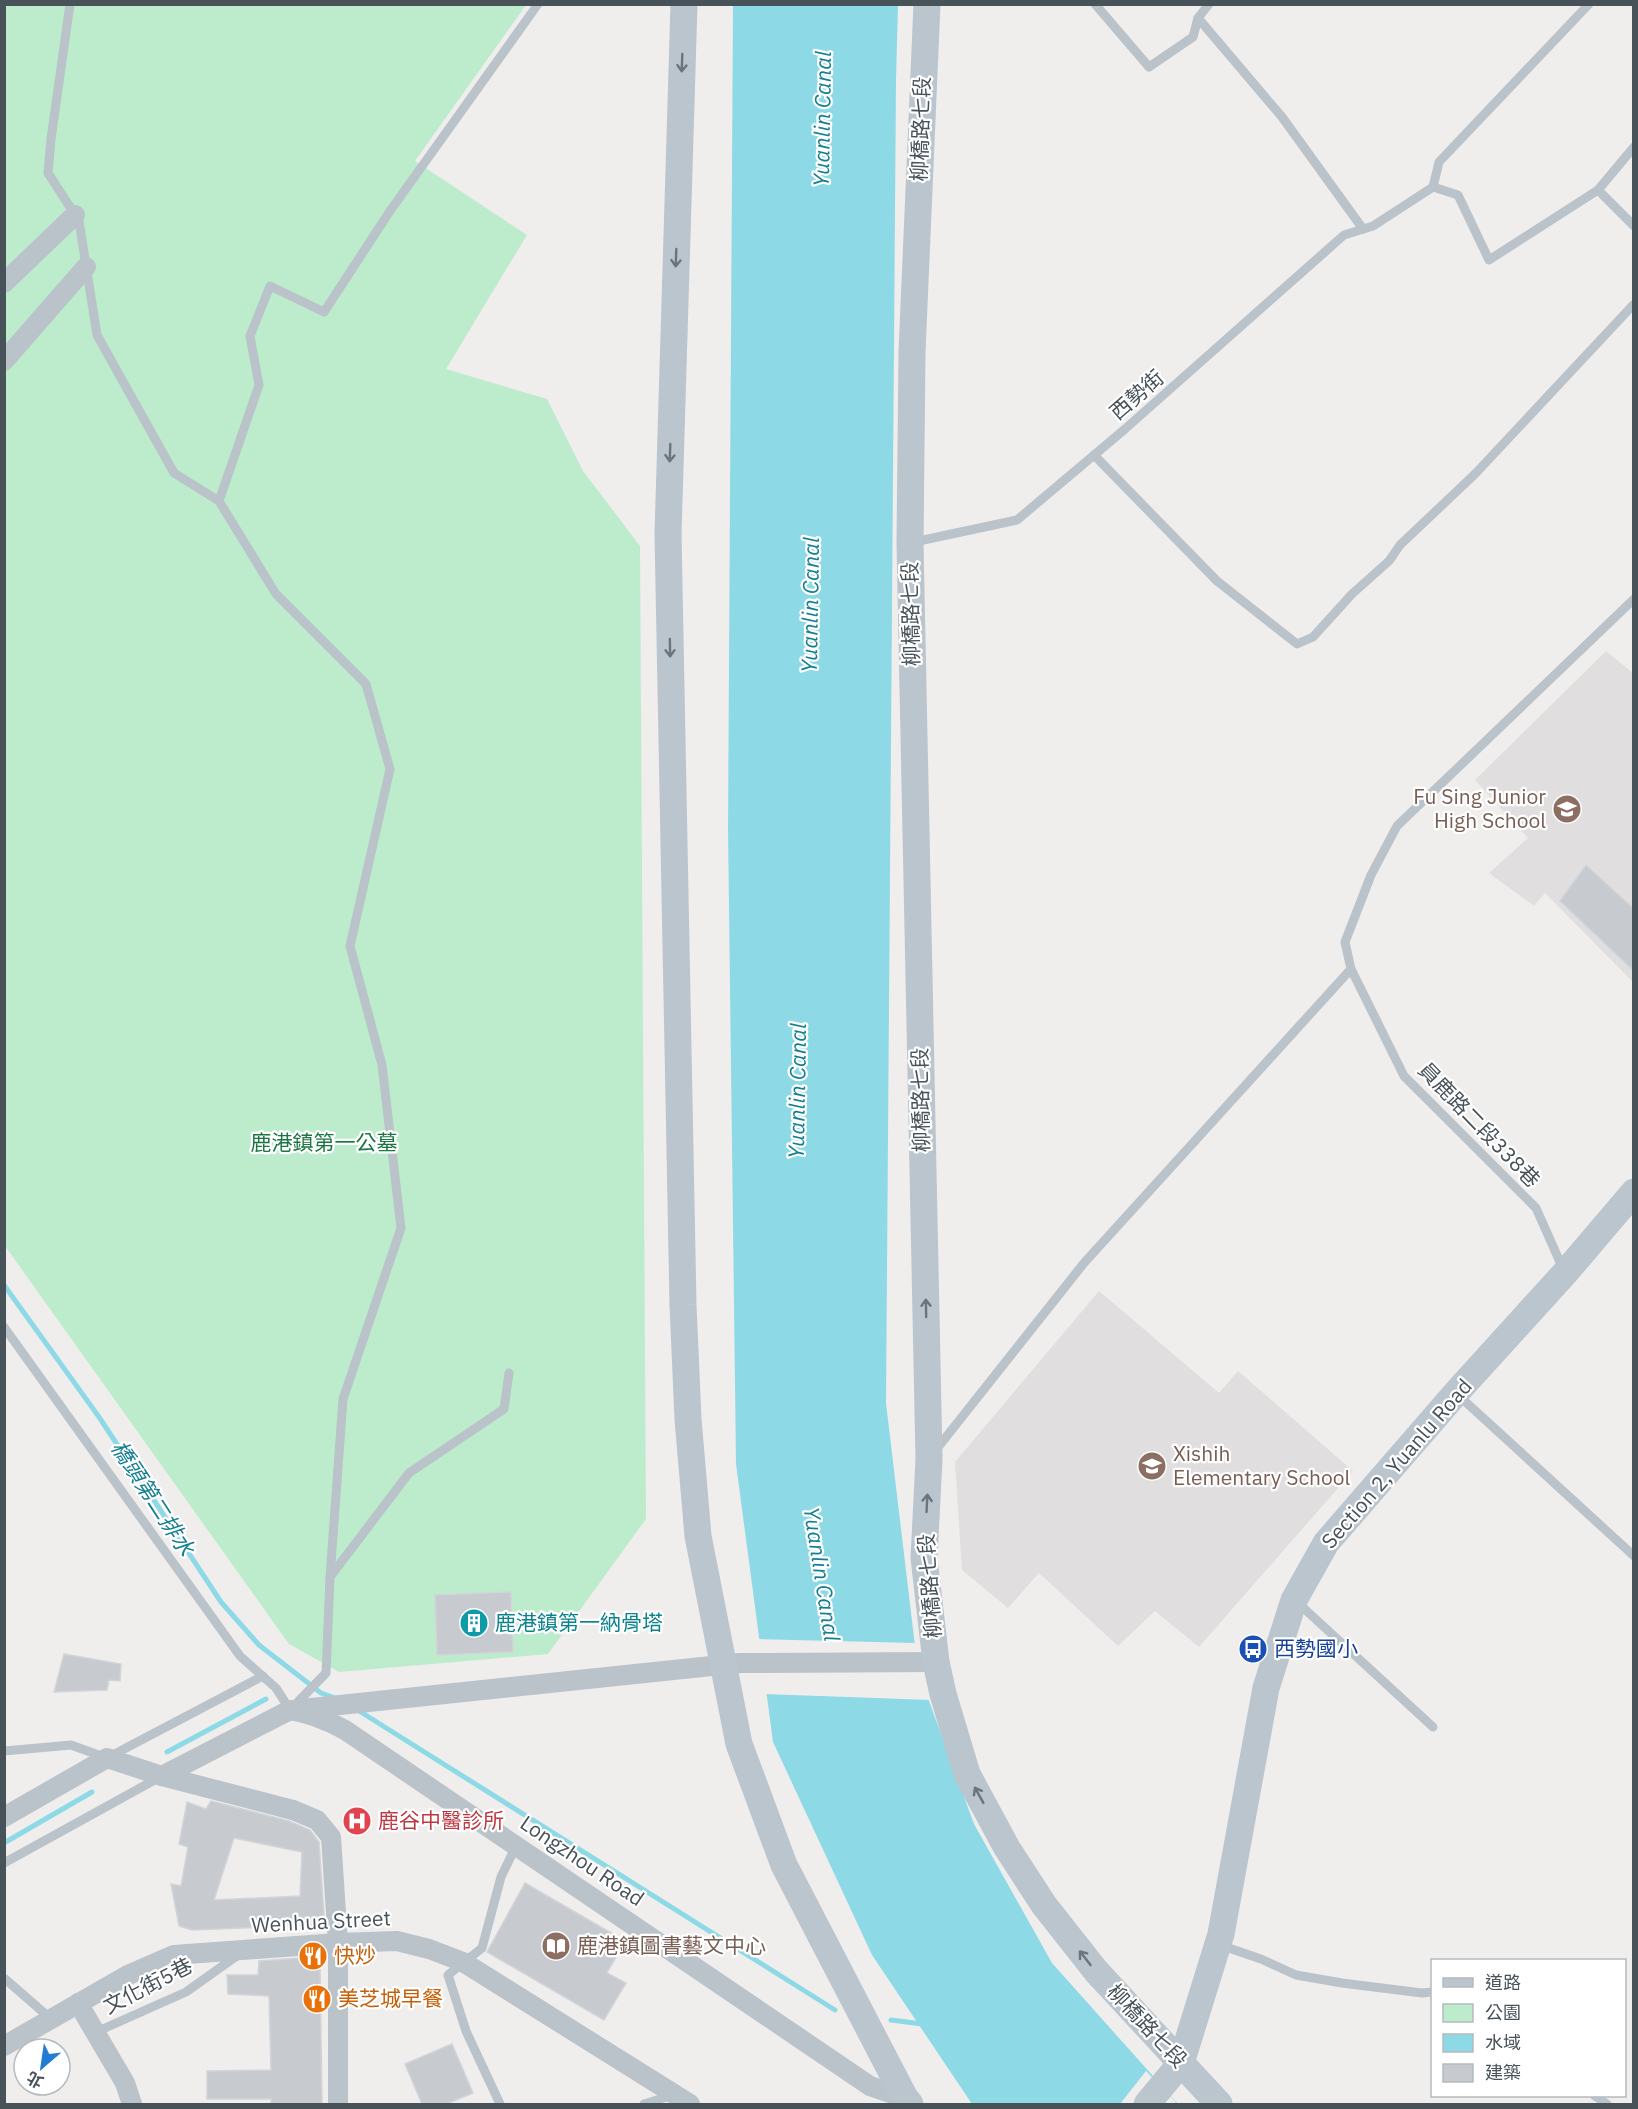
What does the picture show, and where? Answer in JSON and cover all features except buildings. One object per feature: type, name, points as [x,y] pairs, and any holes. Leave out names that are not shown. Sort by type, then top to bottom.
[{"type":"main road","points":[[684,4],[668,534],[682,1281],[688,1419],[698,1536],[732,1664],[739,1743],[784,1865],[908,2102]]},
{"type":"main road","name":"柳橋路七段","points":[[927,4],[912,352],[910,543],[929,1459],[924,1557],[929,1662],[943,1694],[967,1774],[1007,1848],[1044,1905],[1096,1971],[1181,2063],[1223,2101]]},
{"type":"main road","name":"Section 2, Yuanlu Road","points":[[1181,2063],[1221,1934],[1266,1688],[1294,1600],[1326,1543],[1634,1192]]},
{"type":"main road","points":[[1155,2095],[1181,2063]]},
{"type":"street","points":[[4,282],[75,215]]},
{"type":"street","points":[[4,361],[86,267]]},
{"type":"street","points":[[162,1776],[294,1705],[732,1664],[929,1662]]},
{"type":"street","name":"Longzhou Road","points":[[294,1705],[345,1730],[870,2086],[908,2102]]},
{"type":"street","points":[[4,1817],[107,1758],[162,1776],[293,1810],[317,1820],[332,1837],[338,1943],[338,2104]]},
{"type":"street","name":"Wenhua Street","points":[[4,2046],[128,1975],[174,1955],[397,1941],[429,1949],[463,1962],[682,2100]]},
{"type":"street","points":[[78,2003],[125,2083],[132,2104]]},
{"type":"lane","points":[[4,1328],[240,1656],[294,1705],[326,1673],[330,1577],[344,1399],[401,1228],[382,1065],[350,946],[390,769],[366,684],[276,594],[219,501],[174,473],[97,336],[79,221],[48,173],[70,4]]},
{"type":"lane","points":[[219,501],[259,385],[249,336],[270,286],[324,312],[390,211],[538,4]]},
{"type":"lane","points":[[1095,4],[1149,67],[1193,37],[1198,18],[1209,4]]},
{"type":"lane","points":[[1589,4],[1438,162],[1433,187],[1458,195],[1489,260],[1598,190],[1634,147]]},
{"type":"lane","points":[[1198,18],[1282,117],[1363,229]]},
{"type":"lane","name":"西勢街","points":[[910,543],[1017,520],[1344,235],[1373,226],[1433,187]]},
{"type":"lane","points":[[1598,190],[1634,226]]},
{"type":"lane","points":[[1094,455],[1217,580],[1298,644],[1313,637],[1352,594],[1389,561],[1400,545],[1475,474],[1634,304]]},
{"type":"lane","name":"員鹿路二段338巷","points":[[1565,1273],[1536,1208],[1404,1076],[1351,969],[1345,942],[1371,875],[1397,826],[1634,600]]},
{"type":"lane","points":[[929,1459],[1084,1263],[1351,969]]},
{"type":"lane","points":[[330,1577],[409,1473],[504,1409],[509,1373]]},
{"type":"lane","points":[[1456,1394],[1634,1556]]},
{"type":"lane","points":[[1294,1600],[1434,1726]]},
{"type":"lane","points":[[4,1751],[71,1745],[107,1758],[263,1676]]},
{"type":"lane","points":[[4,1863],[162,1776]]},
{"type":"lane","points":[[500,2104],[466,2031],[448,1975],[482,1948],[501,1876],[516,1845]]},
{"type":"lane","points":[[1218,1944],[1261,1959],[1296,1975],[1354,1985],[1431,1992]]},
{"type":"lane","name":"文化街5巷","points":[[96,2032],[186,1992],[245,1950]]},
{"type":"lane","points":[[4,1978],[51,2019]]},
{"type":"lane","points":[[644,2104],[682,2100]]},
{"type":"shaded area","name":"Fu Sing Junior High School","points":[[1606,651],[1633,673],[1633,982],[1545,893],[1534,906],[1489,873],[1528,838],[1475,780]]},
{"type":"shaded area","name":"Xishih Elementary School","points":[[1099,1291],[1219,1393],[1238,1371],[1353,1471],[1199,1647],[1155,1611],[1118,1646],[1039,1573],[1008,1608],[962,1570],[955,1462]]},
{"type":"green space","name":"鹿港鎮第一公墓","points":[[4,5],[526,5],[415,161],[527,235],[446,369],[547,399],[583,471],[640,546],[646,1519],[548,1654],[339,1672],[289,1644],[5,1246]]},
{"type":"water","name":"Yuanlin Canal","points":[[733,5],[898,5],[886,1403],[918,1671],[974,1824],[1052,1963],[1178,2104],[972,2104],[872,1955],[773,1742],[736,1464],[728,828]]},
{"type":"pier","points":[[756,1639],[915,1643],[931,1700],[764,1694]]},
{"type":"pier","points":[[1146,2071],[1176,2102],[1174,2104],[1120,2104]]},
{"type":"waterway","name":"橋頭第二排水","points":[[4,1285],[99,1417],[221,1602],[259,1645],[321,1693],[335,1698]]},
{"type":"waterway","points":[[167,1752],[266,1699]]},
{"type":"waterway","points":[[356,1709],[835,2010]]},
{"type":"waterway","points":[[4,1843],[92,1792]]},
{"type":"waterway","points":[[891,2020],[922,2024]]},
{"type":"place","name":"Fu Sing Junior High School","points":[[1567,809]]},
{"type":"place","name":"Xishih Elementary School","points":[[1152,1466]]},
{"type":"place","name":"鹿港鎮第一納骨塔","points":[[474,1623]]},
{"type":"place","name":"西勢國小","points":[[1253,1649]]},
{"type":"place","name":"鹿谷中醫診所","points":[[357,1821]]},
{"type":"place","name":"鹿港鎮圖書藝文中心","points":[[556,1946]]},
{"type":"place","name":"快炒","points":[[313,1956]]},
{"type":"place","name":"美芝城早餐","points":[[317,1999]]}]
